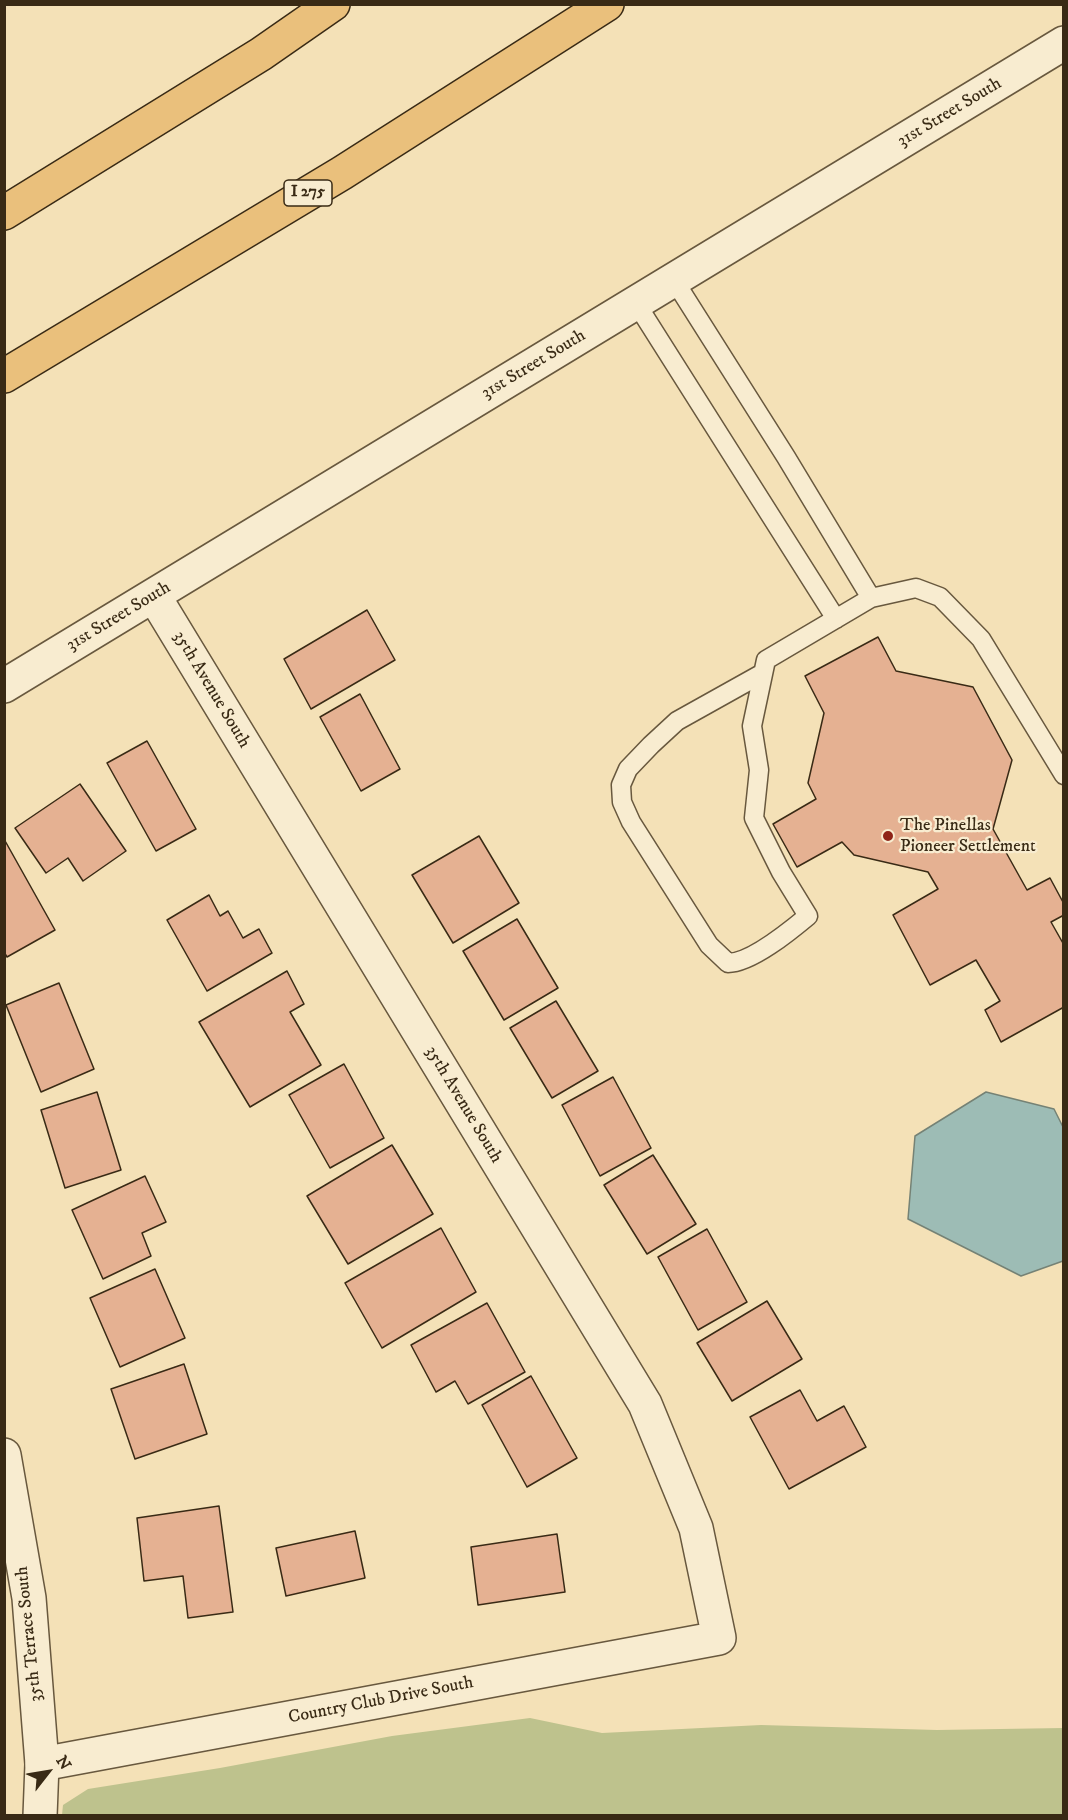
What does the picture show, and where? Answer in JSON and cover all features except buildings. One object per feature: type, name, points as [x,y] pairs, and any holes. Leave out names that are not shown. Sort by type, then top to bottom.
[{"type":"highway","points":[[4,213],[261,54],[333,4]]},
{"type":"highway","name":"I 275","points":[[4,376],[342,173],[607,4]]},
{"type":"street","name":"31st Street South","points":[[4,686],[1064,44]]},
{"type":"street","name":"35th Avenue South","points":[[154,596],[645,1404],[696,1527],[719,1638]]},
{"type":"street","name":"35th Terrace South","points":[[4,1455],[29,1598],[42,1764],[40,1815]]},
{"type":"street","name":"Country Club Drive South","points":[[42,1764],[719,1638]]},
{"type":"lane","points":[[674,280],[786,457],[871,598]]},
{"type":"lane","points":[[636,303],[836,619]]},
{"type":"lane","points":[[763,673],[677,721],[628,769],[621,785],[622,802],[631,822],[709,945],[728,963],[738,963],[784,937],[808,916],[781,872],[754,818],[759,770],[752,726],[766,660],[871,598],[916,588],[940,597],[981,639],[1064,775]]},
{"type":"green space","points":[[530,1718],[602,1733],[761,1725],[937,1730],[1063,1728],[1063,1815],[62,1815],[63,1805],[88,1789],[220,1768],[392,1736]]},
{"type":"water","points":[[986,1092],[1054,1109],[1063,1127],[1063,1261],[1021,1276],[908,1219],[915,1136]]},
{"type":"place","name":"The Pinellas Pioneer Settlement","points":[[888,836]]}]
